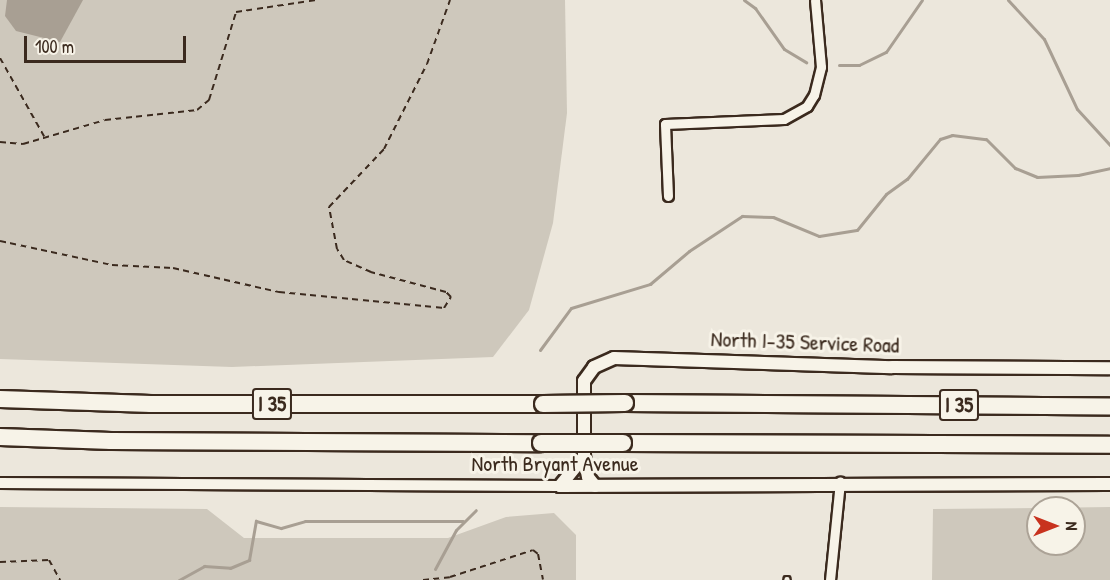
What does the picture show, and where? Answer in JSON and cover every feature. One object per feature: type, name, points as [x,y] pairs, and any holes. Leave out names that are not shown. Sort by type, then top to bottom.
[{"type":"highway","name":"I 35","points":[[0,399],[151,404],[1110,406]]},
{"type":"highway","name":"I 35","points":[[0,436],[541,443],[1110,445]]},
{"type":"highway","points":[[0,445],[38,438]]},
{"type":"main road","name":"North I-35 Service Road","points":[[584,456],[584,381],[594,367],[614,358],[892,367],[1110,368]]},
{"type":"main road","points":[[560,486],[584,456]]},
{"type":"main road","points":[[584,456],[595,486]]},
{"type":"main road","name":"North Bryant Avenue","points":[[560,486],[840,482],[1110,484]]},
{"type":"street","points":[[668,196],[665,124],[784,119],[797,115],[814,95],[821,67],[815,0]]},
{"type":"street","points":[[830,580],[840,482]]},
{"type":"street","name":"North Bryant Avenue","points":[[0,483],[560,486]]},
{"type":"path","points":[[0,142],[23,144],[105,120],[197,110],[209,100],[236,12],[316,0]]},
{"type":"path","points":[[0,241],[112,265],[173,268],[279,292],[444,308],[451,297],[446,292],[371,272],[344,260],[337,249],[328,207],[384,149],[428,64],[450,0]]},
{"type":"path","points":[[0,58],[45,137]]},
{"type":"path","points":[[423,580],[450,577],[533,549],[538,555],[543,580]]},
{"type":"path","points":[[0,562],[49,560],[60,580]]},
{"type":"shaded area","points":[[0,0],[565,0],[567,113],[553,223],[529,310],[493,357],[232,367],[0,359]]},
{"type":"shaded area","points":[[7,0],[83,0],[60,42],[16,31],[5,16]]},
{"type":"shaded area","points":[[0,507],[207,509],[244,538],[448,538],[506,517],[554,513],[576,535],[576,580],[0,580]]},
{"type":"shaded area","points":[[1086,507],[1110,507],[1110,580],[932,580],[933,509],[1026,508],[1026,556],[1086,556]]},
{"type":"waterway","points":[[744,0],[755,8],[784,49],[806,62]]},
{"type":"waterway","points":[[839,65],[859,65],[886,52],[922,0]]},
{"type":"waterway","points":[[1008,0],[1044,39],[1077,109],[1110,145]]},
{"type":"waterway","points":[[540,350],[571,308],[650,284],[689,251],[742,216],[773,217],[819,236],[857,230],[886,194],[907,179],[940,139],[952,135],[986,139],[1015,168],[1037,177],[1078,175],[1110,168]]},
{"type":"waterway","points":[[435,569],[456,530],[476,510]]},
{"type":"waterway","points":[[179,580],[204,566],[230,568],[249,560],[256,521],[281,528],[305,521],[463,521]]}]
